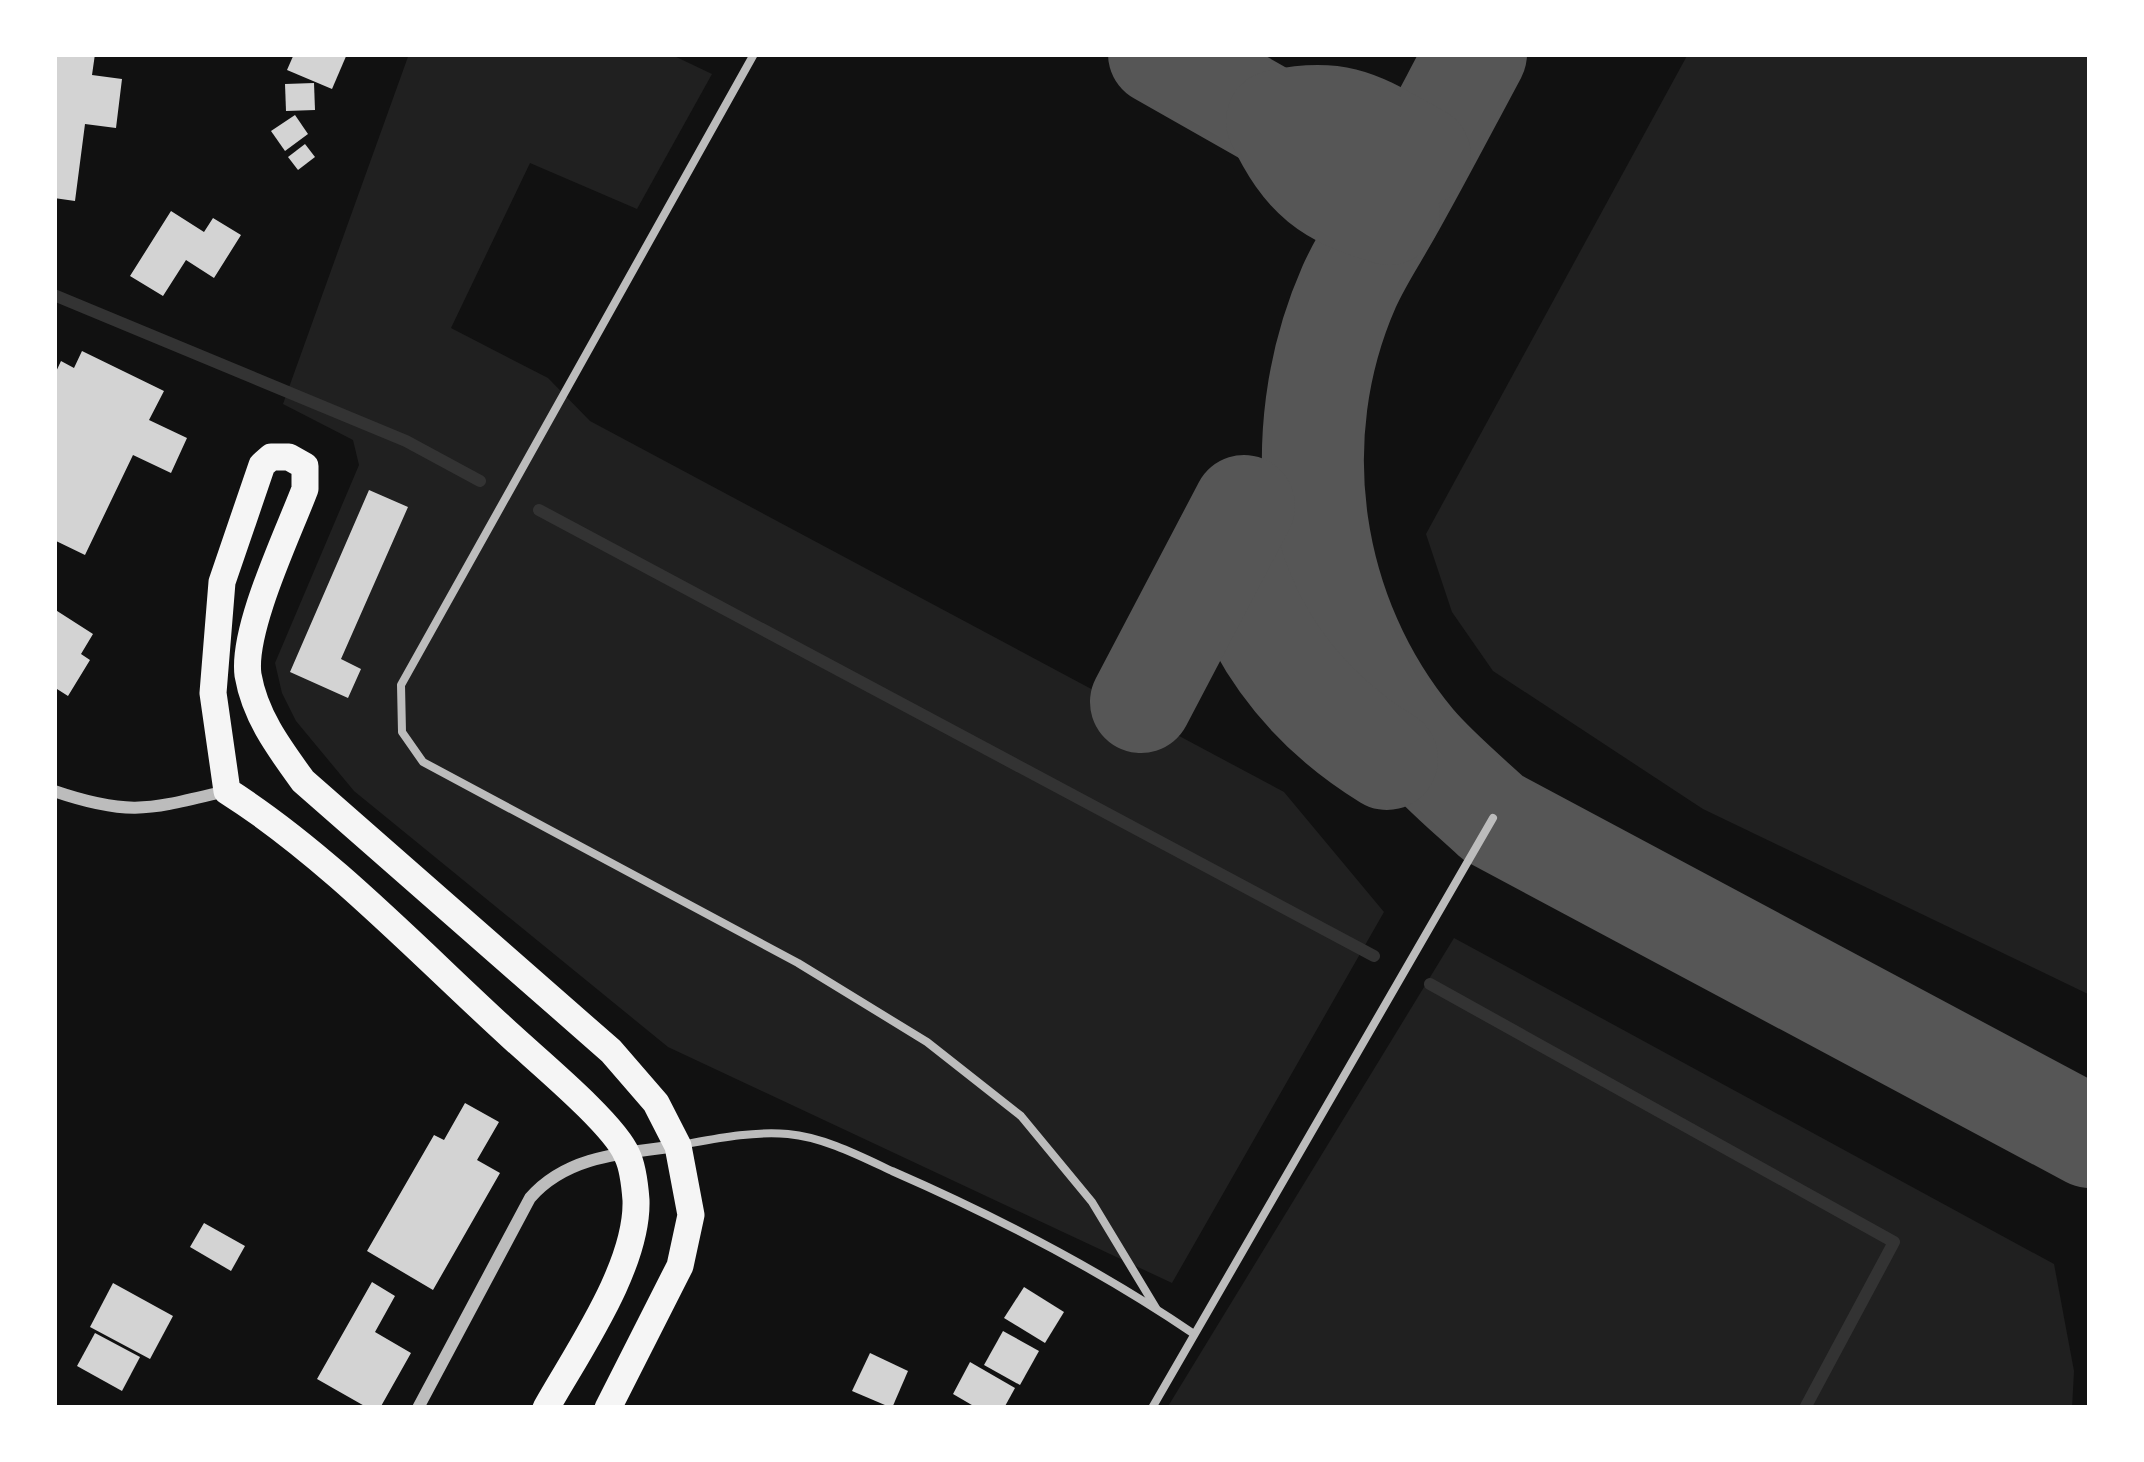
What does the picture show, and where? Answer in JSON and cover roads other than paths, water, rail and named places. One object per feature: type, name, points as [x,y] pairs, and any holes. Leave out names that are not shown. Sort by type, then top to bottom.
[{"type":"highway","points":[[546,1408],[634,1238],[636,1197],[627,1153],[577,1096],[371,909],[266,816],[227,791],[213,693],[222,582],[262,465],[271,457],[289,457],[305,466],[305,489],[258,611],[247,670],[269,735],[303,781],[611,1051],[656,1103],[678,1146],[691,1216],[680,1266],[608,1408]]},
{"type":"highway","points":[[371,909],[399,865]]},
{"type":"street","points":[[54,791],[105,809],[152,809],[227,791]]},
{"type":"street","points":[[418,1408],[530,1198],[563,1169],[678,1146]]},
{"type":"lane","points":[[754,54],[401,685],[402,732],[423,762],[798,963],[927,1042],[1021,1117],[1092,1202],[1156,1308]]},
{"type":"lane","points":[[1152,1408],[1493,818]]},
{"type":"lane","points":[[678,1146],[743,1135],[789,1134],[819,1141],[953,1198],[1156,1308],[1194,1334]]},
{"type":"waterway","points":[[54,295],[406,441],[480,481]]},
{"type":"waterway","points":[[539,510],[1374,956]]},
{"type":"waterway","points":[[1430,984],[1894,1242],[1805,1408]]}]
